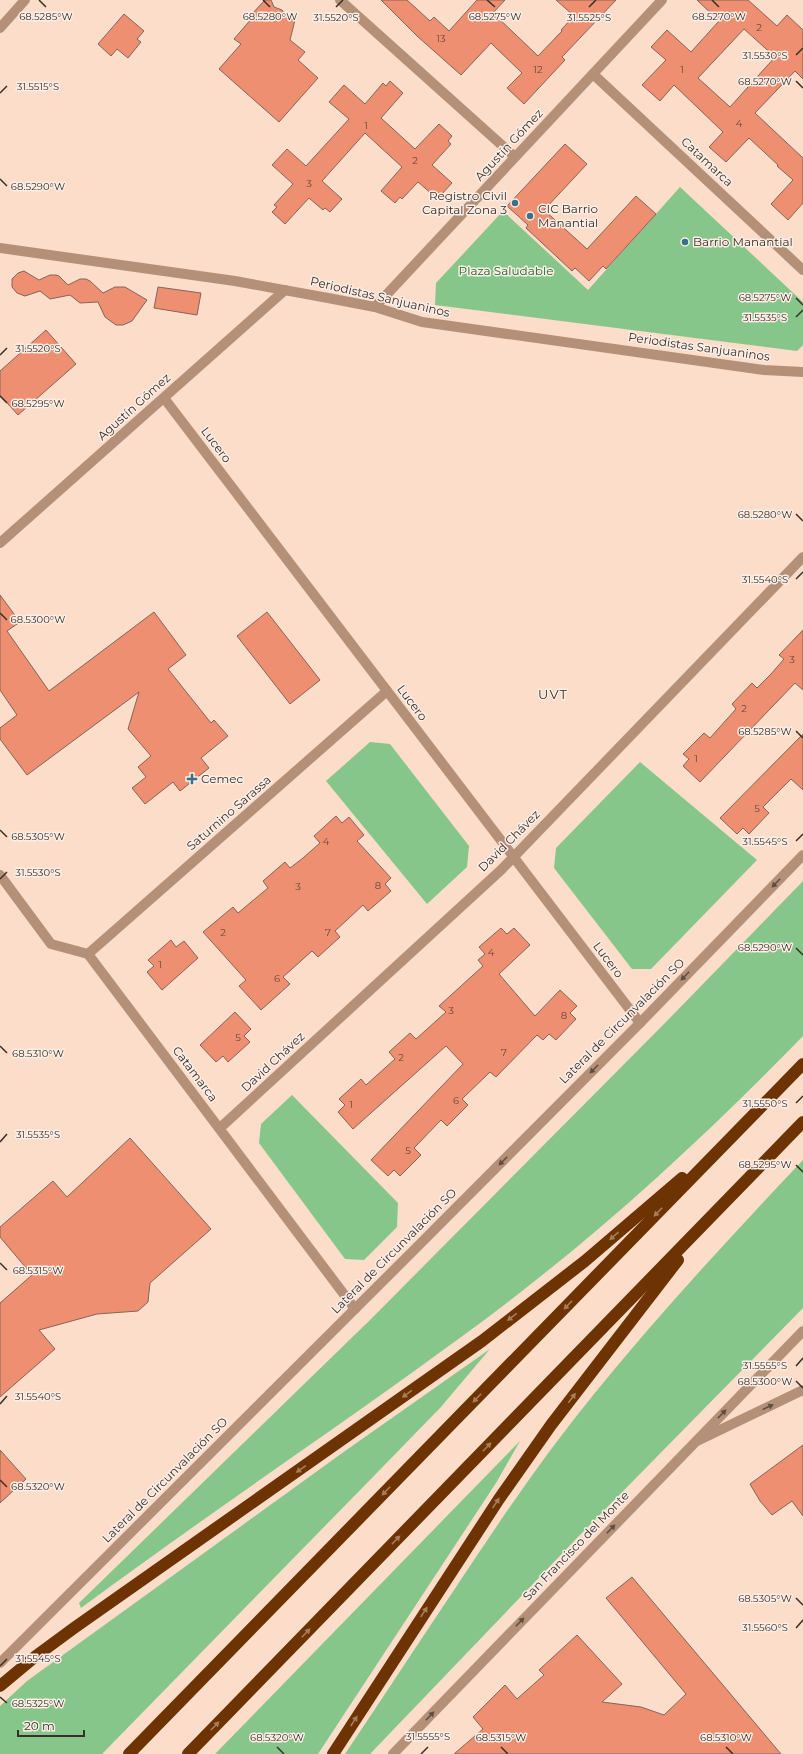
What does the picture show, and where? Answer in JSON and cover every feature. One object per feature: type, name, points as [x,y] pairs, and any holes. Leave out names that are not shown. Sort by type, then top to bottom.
[{"type":"highway","points":[[129,1754],[803,1064]]},
{"type":"highway","points":[[188,1754],[803,1122]]},
{"type":"highway","points":[[0,1686],[36,1656],[74,1628],[482,1341],[585,1261],[740,1129]]},
{"type":"highway","points":[[333,1754],[503,1493],[564,1408],[713,1214]]},
{"type":"street","points":[[0,28],[24,0]]},
{"type":"street","points":[[340,0],[515,157]]},
{"type":"street","name":"Agustín Gómez","points":[[375,307],[662,0]]},
{"type":"street","name":"Catamarca","points":[[593,74],[803,270]]},
{"type":"street","name":"Periodistas Sanjuaninos","points":[[0,248],[235,281],[375,307],[422,322],[756,368],[803,372]]},
{"type":"street","name":"Agustín Gómez","points":[[0,543],[285,290]]},
{"type":"street","name":"Lucero","points":[[164,398],[640,1023]]},
{"type":"street","name":"David Chávez","points":[[220,1128],[513,857],[803,557]]},
{"type":"street","name":"Saturnino Sarassa","points":[[88,954],[387,691]]},
{"type":"street","name":"Lateral de Circunvalación SO","points":[[0,1663],[640,1023],[803,855]]},
{"type":"street","points":[[0,875],[51,944],[88,954]]},
{"type":"street","name":"Catamarca","points":[[88,954],[355,1309]]},
{"type":"street","points":[[695,1442],[803,1331]]},
{"type":"street","name":"San Francisco del Monte","points":[[393,1754],[695,1442],[803,1390]]},
{"type":"green space","name":"Barrio Manantial","points":[[680,187],[803,302],[803,345],[797,351],[435,305],[436,283],[503,211],[588,290]]},
{"type":"green space","points":[[370,742],[390,744],[469,846],[467,867],[427,904],[326,781]]},
{"type":"green space","points":[[640,762],[757,860],[651,969],[632,969],[554,868],[556,848]]},
{"type":"green space","points":[[803,881],[803,1036],[707,1131],[640,1193],[520,1293],[406,1377],[202,1520],[81,1608],[79,1603],[371,1319],[665,1023]]},
{"type":"green space","points":[[292,1095],[398,1203],[397,1227],[364,1260],[345,1259],[259,1143],[261,1124]]},
{"type":"green space","points":[[803,1160],[803,1308],[576,1539],[370,1754],[345,1754],[507,1511],[576,1417],[670,1304]]},
{"type":"green space","points":[[490,1349],[440,1408],[102,1754],[0,1754],[0,1706],[27,1681],[345,1451]]},
{"type":"green space","points":[[520,1441],[496,1483],[318,1754],[215,1754]]},
{"type":"building","points":[[265,0],[271,0],[274,7],[282,10],[288,19],[295,20],[290,40],[305,52],[298,60],[318,78],[279,122],[219,69],[241,44],[234,39],[253,17],[251,15]]},
{"type":"building","points":[[381,0],[407,0],[430,21],[434,17],[449,31],[477,0],[505,0],[493,13],[538,56],[574,16],[556,0],[616,0],[562,57],[565,60],[524,104],[507,88],[522,73],[491,43],[461,75],[417,36]]},
{"type":"building","points":[[697,0],[748,0],[777,26],[787,15],[803,30],[803,79],[795,71],[755,113],[803,158],[803,203],[788,220],[771,204],[793,180],[749,138],[726,162],[709,147],[723,132],[674,85],[660,101],[642,85],[666,60],[651,47],[667,30],[691,52],[719,21]],"holes":[[[744,29],[775,57],[730,107],[698,78]]]},
{"type":"building","points":[[124,14],[144,31],[137,39],[141,42],[128,58],[117,49],[111,56],[98,44]]},
{"type":"building","points":[[390,81],[403,93],[381,118],[415,149],[439,124],[452,136],[448,141],[451,144],[432,165],[452,183],[440,196],[435,192],[433,195],[418,182],[402,199],[400,197],[395,203],[381,191],[402,167],[365,133],[322,181],[342,199],[330,212],[325,208],[323,210],[309,198],[285,224],[272,212],[277,207],[274,205],[293,184],[272,165],[287,149],[306,166],[349,119],[329,102],[344,85],[365,104],[383,83],[386,86]]},
{"type":"building","points":[[565,144],[587,164],[544,210],[587,249],[636,196],[656,214],[606,269],[603,266],[589,281],[575,268],[572,271],[526,228],[528,225],[507,206]]},
{"type":"building","points":[[24,271],[39,280],[50,275],[56,275],[68,285],[80,279],[86,279],[103,293],[115,287],[125,287],[147,300],[132,321],[123,325],[116,325],[105,317],[98,302],[80,303],[70,295],[50,299],[40,291],[25,296],[17,293],[12,287],[12,279],[18,273]]},
{"type":"building","points":[[158,287],[201,293],[197,315],[154,308]]},
{"type":"building","points":[[46,330],[76,364],[18,415],[0,395],[0,371]]},
{"type":"building","points":[[0,595],[20,622],[7,631],[49,691],[154,612],[186,655],[168,669],[211,723],[214,720],[228,736],[201,758],[209,768],[180,791],[173,782],[145,804],[132,788],[146,777],[138,767],[151,756],[128,729],[139,692],[27,775],[0,739],[0,728],[17,715],[0,690]]},
{"type":"building","points":[[267,612],[320,680],[290,704],[237,636]]},
{"type":"building","points":[[803,630],[803,690],[795,683],[700,782],[683,766],[689,759],[683,754],[704,733],[710,738],[736,709],[732,704],[752,683],[757,688],[771,674],[784,659],[779,655]]},
{"type":"building","points":[[803,734],[803,790],[791,779],[763,807],[769,813],[749,834],[743,828],[737,834],[720,818]]},
{"type":"building","points":[[336,816],[342,823],[349,817],[364,835],[357,841],[391,878],[385,884],[391,891],[368,911],[363,905],[335,931],[340,937],[318,957],[312,951],[283,977],[290,984],[261,1010],[239,986],[246,980],[203,932],[233,907],[238,913],[268,888],[263,881],[285,862],[290,868],[303,858],[320,843],[314,836]]},
{"type":"building","points":[[501,928],[507,934],[514,928],[530,945],[499,974],[535,1016],[560,990],[577,1006],[570,1013],[576,1019],[556,1040],[549,1034],[543,1040],[537,1035],[496,1077],[490,1072],[462,1099],[468,1105],[447,1126],[441,1120],[414,1148],[421,1155],[400,1176],[394,1170],[388,1176],[371,1160],[463,1064],[446,1046],[353,1129],[338,1112],[345,1105],[339,1099],[361,1079],[366,1085],[395,1059],[389,1052],[410,1033],[416,1039],[446,1012],[439,1006],[483,966],[478,960],[485,954],[479,947]]},
{"type":"building","points":[[171,940],[176,947],[184,941],[198,958],[162,990],[147,972],[154,966],[148,960]]},
{"type":"building","points":[[235,1012],[251,1029],[244,1036],[250,1042],[228,1062],[223,1056],[216,1062],[200,1045]]},
{"type":"building","points":[[130,1138],[211,1229],[150,1283],[148,1302],[138,1311],[97,1314],[39,1330],[55,1349],[0,1397],[0,1303],[32,1275],[0,1237],[0,1227],[53,1181],[67,1197]]},
{"type":"building","points":[[803,1445],[803,1516],[792,1501],[772,1515],[760,1501],[750,1484]]},
{"type":"building","points":[[0,1450],[26,1479],[0,1503]]},
{"type":"building","points":[[632,1577],[781,1754],[454,1754],[483,1729],[473,1717],[505,1685],[517,1699],[544,1675],[539,1670],[577,1635],[622,1684],[602,1702],[641,1707],[664,1715],[686,1694],[606,1598]]},
{"type":"place","name":"Registro Civil Capital Zona 3","points":[[515,203]]},
{"type":"place","name":"CIC Barrio Manantial","points":[[530,216]]},
{"type":"place","name":"Barrio Manantial","points":[[685,242]]},
{"type":"place","name":"Cemec","points":[[192,779]]},
{"type":"district","name":"UVT","points":[[553,694]]},
{"type":"park label","name":"Plaza Saludable","points":[[506,271]]}]
